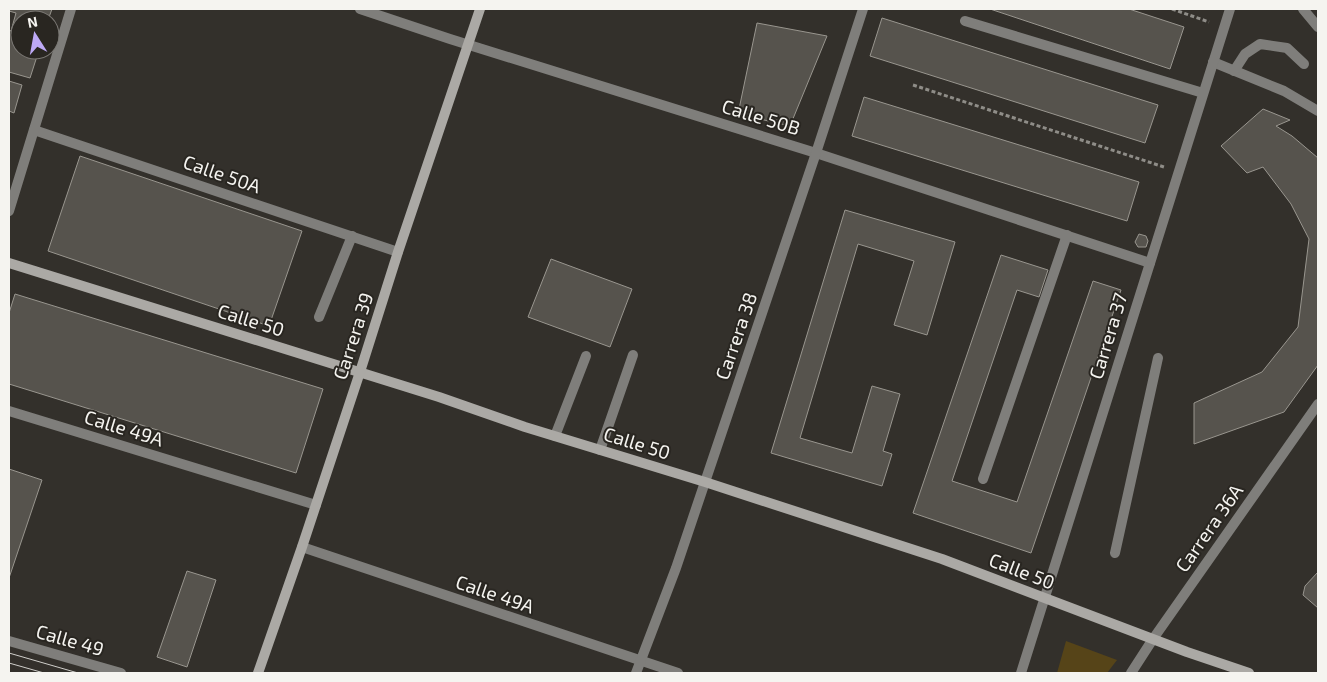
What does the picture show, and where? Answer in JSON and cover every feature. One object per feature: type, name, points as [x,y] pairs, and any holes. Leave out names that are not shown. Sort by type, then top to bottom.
[{"type":"main road","name":"Carrera 39","points":[[258,673],[302,547],[398,252],[480,9]]},
{"type":"main road","name":"Calle 50","points":[[9,262],[360,372],[942,559],[1187,652],[1249,673]]},
{"type":"street","points":[[9,211],[71,9]]},
{"type":"street","name":"Calle 50B","points":[[360,9],[816,153],[1150,263]]},
{"type":"street","name":"Carrera 38","points":[[636,673],[676,568],[863,9]]},
{"type":"street","name":"Carrera 37","points":[[1020,673],[1230,9]]},
{"type":"street","points":[[1303,9],[1318,27]]},
{"type":"street","points":[[965,21],[1203,93]]},
{"type":"street","points":[[1234,71],[1245,54],[1260,44],[1287,48],[1304,64]]},
{"type":"street","points":[[1213,62],[1284,92],[1318,111]]},
{"type":"street","name":"Calle 50A","points":[[34,130],[398,252]]},
{"type":"street","points":[[319,317],[352,236]]},
{"type":"street","points":[[983,479],[1068,236]]},
{"type":"street","points":[[600,450],[633,355]]},
{"type":"street","points":[[555,436],[586,356]]},
{"type":"street","points":[[1115,553],[1158,358]]},
{"type":"street","name":"Carrera 36A","points":[[1130,673],[1318,404]]},
{"type":"street","name":"Calle 49A","points":[[9,411],[316,505]]},
{"type":"street","name":"Calle 49A","points":[[302,547],[678,673]]},
{"type":"street","name":"Calle 49","points":[[9,641],[121,673]]},
{"type":"path","points":[[1172,9],[1224,27]]},
{"type":"path","points":[[913,84],[1179,171]]},
{"type":"shaded area","points":[[1066,641],[1117,660],[1107,673],[1057,673]]},
{"type":"building","points":[[9,9],[52,9],[52,10],[9,11]]},
{"type":"building","points":[[990,9],[1129,9],[1184,27],[1170,69]]},
{"type":"building","points":[[882,18],[1158,105],[1145,143],[870,56]]},
{"type":"building","points":[[757,23],[827,36],[790,126],[738,114]]},
{"type":"building","points":[[9,30],[10,60],[36,60],[30,78],[9,72]]},
{"type":"building","points":[[9,81],[22,85],[14,113],[9,111]]},
{"type":"building","points":[[864,97],[1139,182],[1127,221],[852,136]]},
{"type":"building","points":[[1263,109],[1290,120],[1276,126],[1292,136],[1318,158],[1318,365],[1284,412],[1194,444],[1194,403],[1262,372],[1298,327],[1309,239],[1291,204],[1263,167],[1247,173],[1221,146]]},
{"type":"building","points":[[80,156],[302,231],[269,326],[48,251]]},
{"type":"building","points":[[845,210],[955,242],[927,335],[894,325],[914,261],[858,244],[800,438],[852,453],[872,386],[900,394],[883,451],[892,454],[882,486],[771,453]]},
{"type":"building","points":[[1139,234],[1146,236],[1148,241],[1146,247],[1138,247],[1135,242]]},
{"type":"building","points":[[1001,255],[1048,270],[1039,297],[1017,290],[952,481],[1017,502],[1093,281],[1121,290],[1031,553],[913,513]]},
{"type":"building","points":[[551,259],[632,289],[610,347],[528,317]]},
{"type":"building","points":[[15,294],[323,389],[296,473],[9,384],[9,313]]},
{"type":"building","points":[[9,469],[42,480],[9,578]]},
{"type":"building","points":[[187,571],[216,580],[187,667],[157,657]]},
{"type":"building","points":[[1318,572],[1318,608],[1303,595],[1305,586]]},
{"type":"tram line","points":[[9,653],[78,673]]},
{"type":"tram line","points":[[9,663],[44,673]]}]
